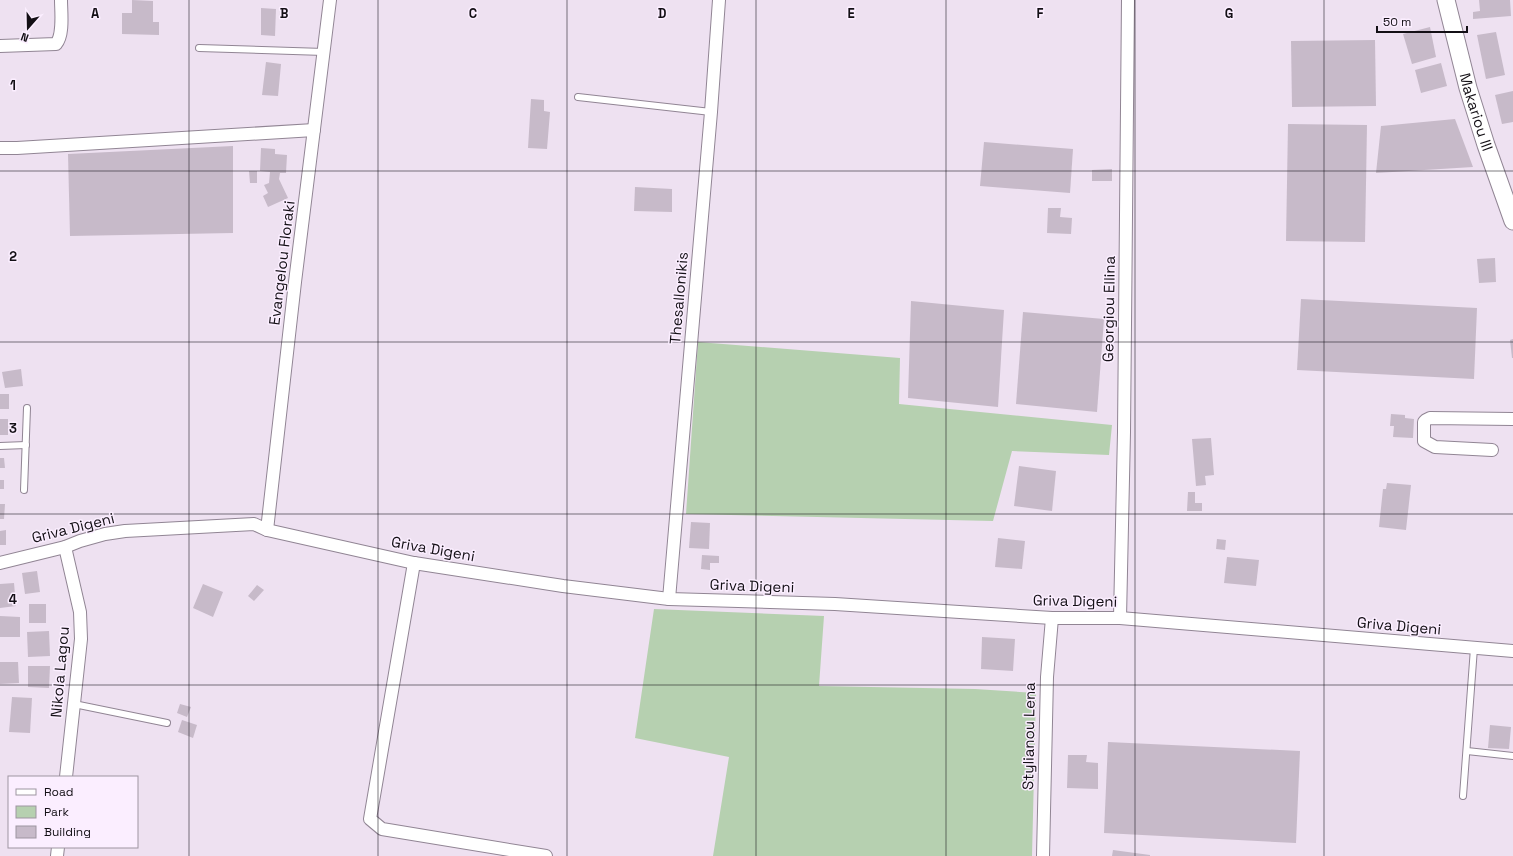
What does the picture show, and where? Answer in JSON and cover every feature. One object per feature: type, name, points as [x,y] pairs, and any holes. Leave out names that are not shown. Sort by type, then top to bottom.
[{"type":"main road","name":"Makariou III","points":[[1446,0],[1468,88],[1486,145],[1513,221]]},
{"type":"street","points":[[0,46],[56,44],[61,33],[61,0]]},
{"type":"street","name":"Evangelou Floraki","points":[[267,530],[330,0]]},
{"type":"street","name":"Thesallonikis","points":[[669,599],[711,112],[719,0]]},
{"type":"street","name":"Georgiou Ellina","points":[[1120,618],[1124,432],[1128,0]]},
{"type":"street","points":[[0,148],[314,130]]},
{"type":"street","points":[[1492,450],[1435,447],[1429,445],[1424,441],[1424,422],[1430,418],[1513,419]]},
{"type":"street","name":"Griva Digeni","points":[[0,562],[65,547],[80,540],[99,535],[125,531],[254,524],[267,530],[414,562],[563,586],[669,599],[835,604],[1052,618],[1120,618],[1513,651]]},
{"type":"street","name":"Nikola Lagou","points":[[65,547],[80,612],[81,639],[66,776]]},
{"type":"street","points":[[414,562],[370,819],[382,829],[546,856]]},
{"type":"street","name":"Stylianou Lena","points":[[1043,856],[1047,677],[1052,618]]},
{"type":"lane","points":[[199,48],[324,52]]},
{"type":"lane","points":[[578,97],[711,112]]},
{"type":"lane","points":[[24,490],[28,408]]},
{"type":"lane","points":[[0,446],[26,445]]},
{"type":"lane","points":[[1463,796],[1474,648]]},
{"type":"lane","points":[[74,704],[167,723]]},
{"type":"lane","points":[[1466,752],[1513,756]]},
{"type":"green space","points":[[698,342],[900,358],[899,404],[1112,425],[1109,455],[1012,451],[993,521],[686,514]]},
{"type":"green space","points":[[654,609],[824,616],[819,686],[975,689],[1036,693],[1032,856],[713,856],[729,757],[635,738]]},
{"type":"building","points":[[132,0],[153,1],[153,22],[159,22],[159,35],[122,34],[122,13],[132,13]]},
{"type":"building","points":[[1479,0],[1510,0],[1511,16],[1473,19],[1473,12],[1480,11]]},
{"type":"building","points":[[261,8],[276,9],[275,36],[261,35]]},
{"type":"building","points":[[1430,27],[1436,57],[1412,64],[1403,34]]},
{"type":"building","points":[[1496,32],[1505,75],[1486,79],[1477,35]]},
{"type":"building","points":[[1375,40],[1376,106],[1292,107],[1291,41]]},
{"type":"building","points":[[266,62],[281,64],[278,96],[262,95]]},
{"type":"building","points":[[1441,63],[1447,86],[1421,93],[1415,70]]},
{"type":"building","points":[[1513,91],[1513,122],[1502,124],[1495,95]]},
{"type":"building","points":[[531,99],[544,100],[544,111],[550,112],[547,149],[528,148]]},
{"type":"building","points":[[1455,119],[1473,167],[1376,173],[1381,126]]},
{"type":"building","points":[[1288,124],[1367,125],[1365,242],[1286,241]]},
{"type":"building","points":[[984,142],[1073,149],[1070,193],[980,186]]},
{"type":"building","points":[[233,146],[233,233],[70,236],[68,154]]},
{"type":"building","points":[[261,148],[275,149],[275,154],[287,155],[286,173],[280,173],[279,179],[288,198],[268,207],[263,196],[268,193],[264,185],[269,183],[270,172],[260,171]]},
{"type":"building","points":[[1112,169],[1112,181],[1092,181],[1092,170]]},
{"type":"building","points":[[249,171],[257,171],[257,183],[250,183]]},
{"type":"building","points":[[635,187],[672,189],[672,212],[634,211]]},
{"type":"building","points":[[1048,208],[1061,208],[1060,217],[1072,218],[1071,234],[1047,233]]},
{"type":"building","points":[[1495,258],[1496,282],[1479,283],[1477,259]]},
{"type":"building","points":[[1301,299],[1477,308],[1474,379],[1297,370]]},
{"type":"building","points":[[911,301],[1004,310],[998,407],[908,398]]},
{"type":"building","points":[[1023,312],[1104,319],[1097,412],[1016,404]]},
{"type":"building","points":[[1513,339],[1513,358],[1512,358],[1510,340]]},
{"type":"building","points":[[21,369],[23,386],[5,388],[2,372]]},
{"type":"building","points":[[0,394],[9,394],[9,409],[0,409]]},
{"type":"building","points":[[1391,414],[1405,415],[1405,418],[1414,419],[1413,438],[1393,437],[1394,426],[1390,426]]},
{"type":"building","points":[[0,419],[8,419],[8,435],[0,435]]},
{"type":"building","points":[[1211,438],[1214,475],[1205,476],[1206,485],[1196,486],[1192,439]]},
{"type":"building","points":[[0,458],[4,458],[5,468],[0,468]]},
{"type":"building","points":[[1019,466],[1056,471],[1052,511],[1014,506]]},
{"type":"building","points":[[0,480],[4,480],[4,489],[0,489]]},
{"type":"building","points":[[1387,483],[1411,485],[1406,530],[1379,527],[1383,489],[1386,489]]},
{"type":"building","points":[[1188,492],[1195,492],[1195,503],[1202,503],[1202,511],[1187,511]]},
{"type":"building","points":[[0,504],[5,504],[4,519],[0,519]]},
{"type":"building","points":[[691,522],[710,523],[709,549],[689,548]]},
{"type":"building","points":[[6,530],[6,545],[0,545],[0,531]]},
{"type":"building","points":[[998,538],[1025,541],[1022,569],[995,567]]},
{"type":"building","points":[[1217,539],[1226,540],[1225,550],[1216,549]]},
{"type":"building","points":[[702,555],[719,556],[719,563],[710,563],[710,570],[701,569]]},
{"type":"building","points":[[1227,557],[1259,560],[1256,586],[1224,583]]},
{"type":"building","points":[[37,571],[40,592],[25,594],[22,573]]},
{"type":"building","points":[[14,583],[16,606],[0,608],[0,584]]},
{"type":"building","points":[[203,584],[223,592],[213,617],[193,608]]},
{"type":"building","points":[[257,585],[264,590],[254,601],[248,596]]},
{"type":"building","points":[[29,604],[46,604],[46,623],[29,623]]},
{"type":"building","points":[[0,616],[20,617],[20,637],[0,637]]},
{"type":"building","points":[[49,631],[50,656],[28,657],[27,632]]},
{"type":"building","points":[[982,637],[1015,639],[1013,671],[981,669]]},
{"type":"building","points":[[0,662],[18,662],[19,683],[0,684]]},
{"type":"building","points":[[28,666],[50,666],[49,688],[28,687]]},
{"type":"building","points":[[12,697],[32,698],[30,733],[9,732]]},
{"type":"building","points":[[180,704],[191,707],[187,717],[177,713]]},
{"type":"building","points":[[182,720],[197,725],[193,738],[178,732]]},
{"type":"building","points":[[1490,725],[1511,727],[1509,749],[1488,748]]},
{"type":"building","points":[[1108,742],[1300,751],[1296,843],[1104,833]]},
{"type":"building","points":[[1068,755],[1087,755],[1086,762],[1098,763],[1098,789],[1067,788]]},
{"type":"building","points":[[1113,850],[1150,855],[1150,856],[1112,856]]}]
